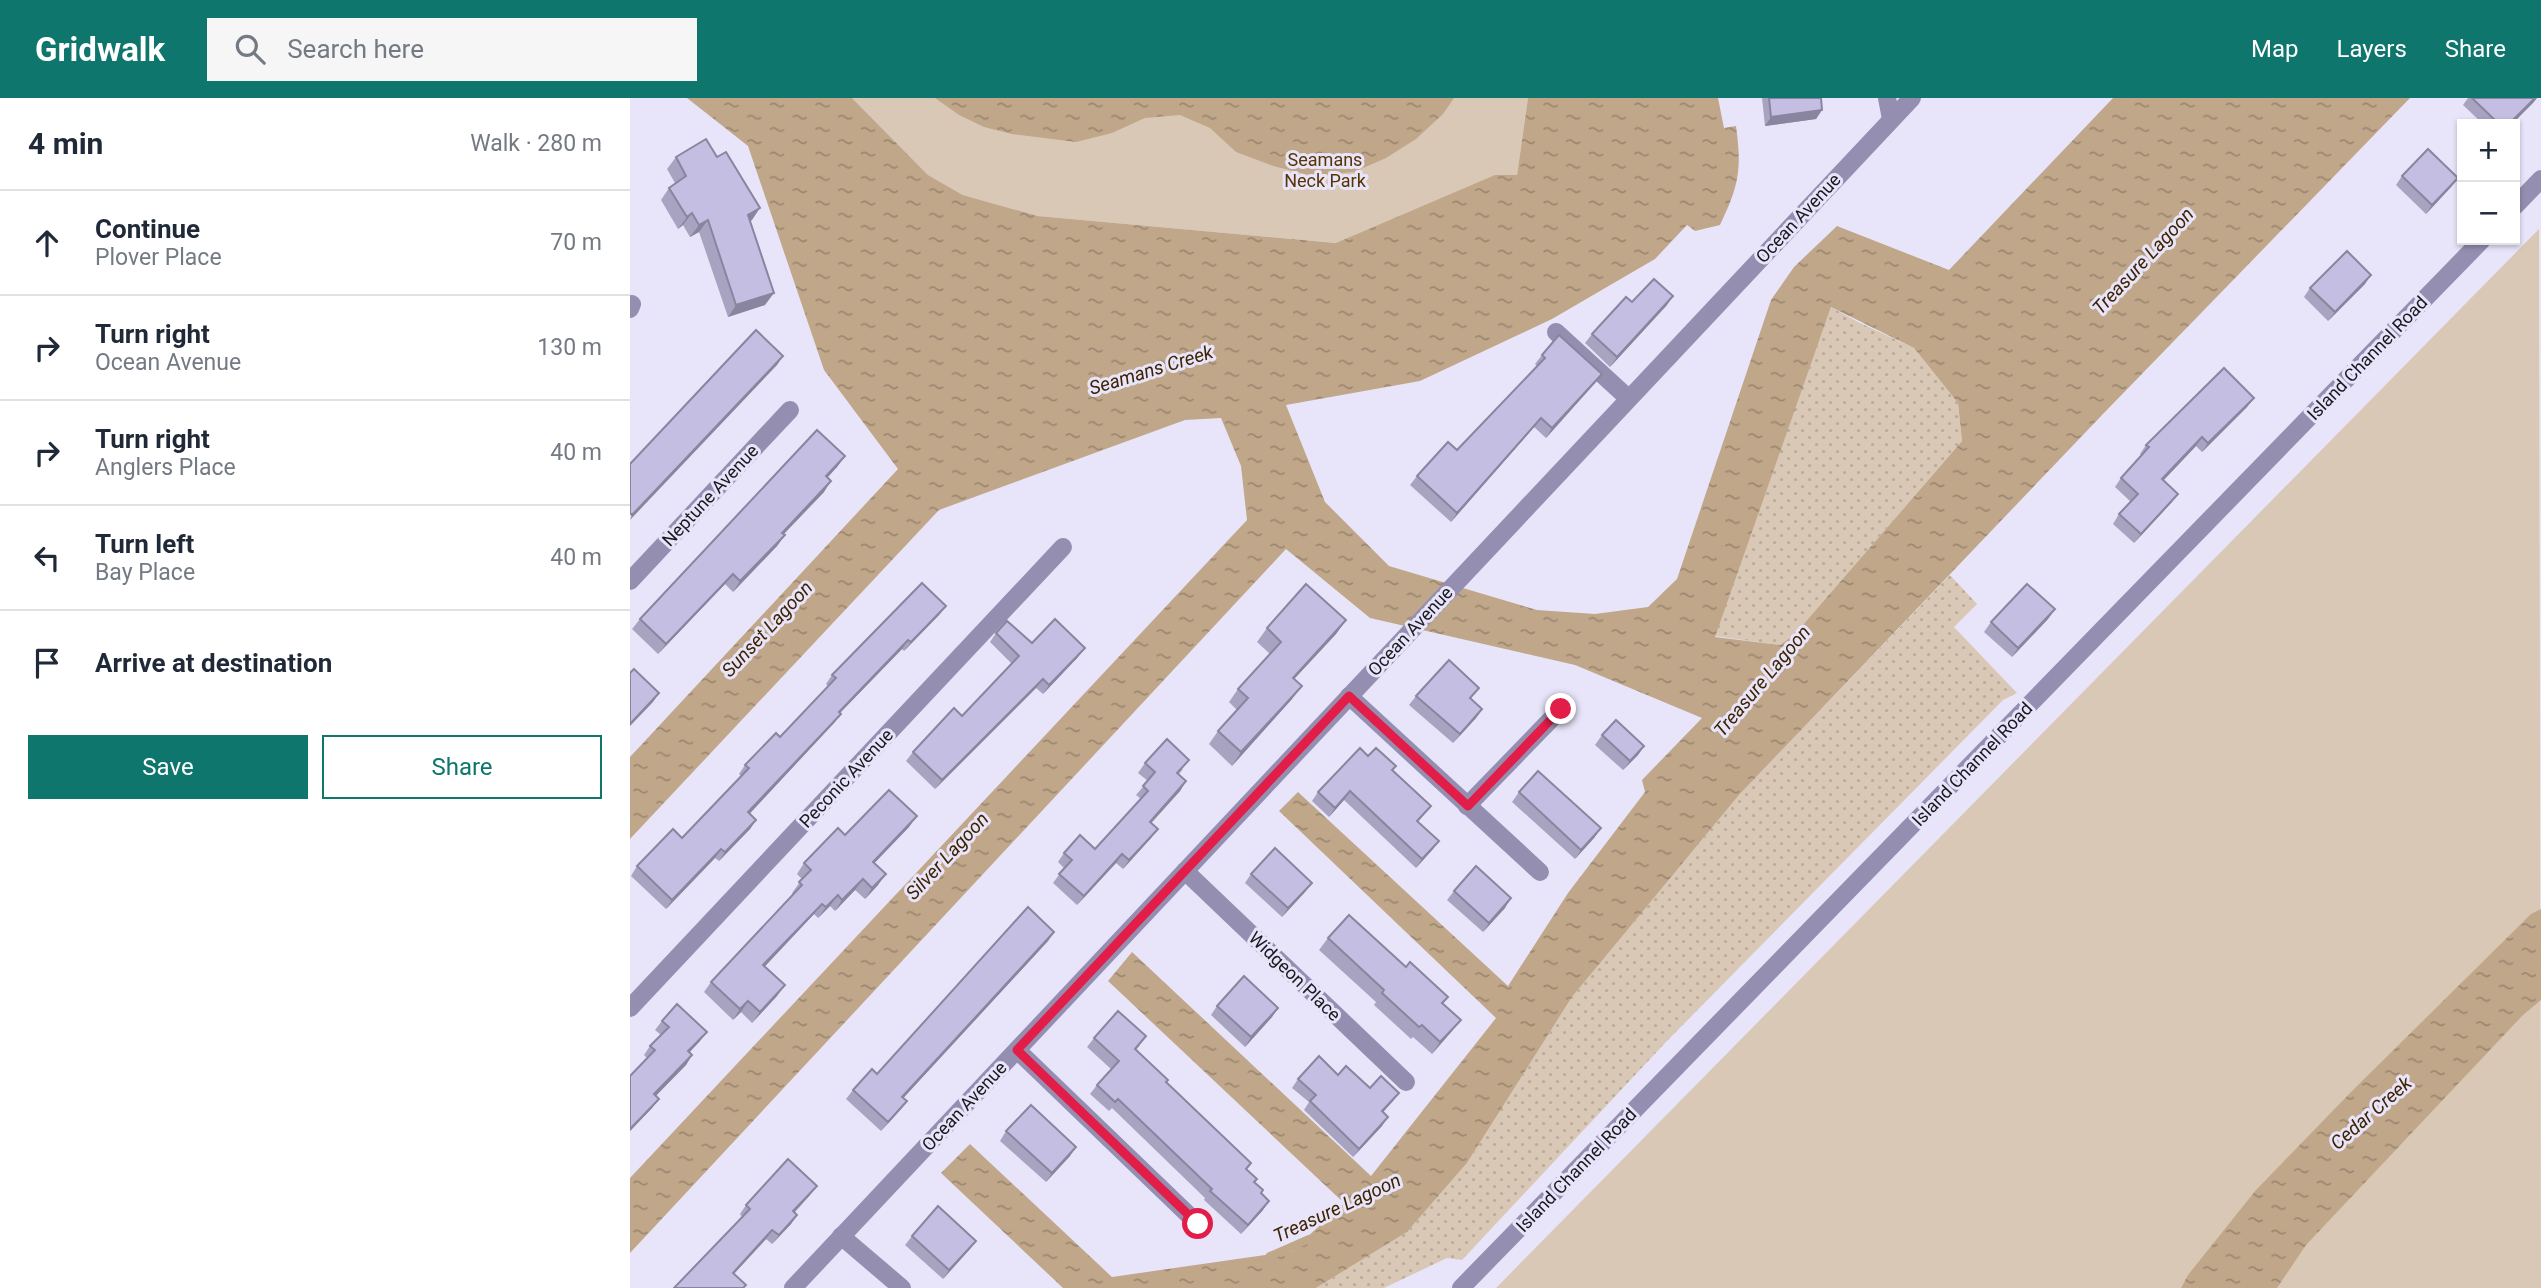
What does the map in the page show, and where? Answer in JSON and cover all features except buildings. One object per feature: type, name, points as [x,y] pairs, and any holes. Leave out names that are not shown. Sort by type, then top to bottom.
[{"type":"street","points":[[1886,98],[1891,119]]},
{"type":"street","name":"Ocean Avenue","points":[[793,1288],[1912,98]]},
{"type":"street","points":[[2520,201],[2541,179]]},
{"type":"street","name":"Island Channel Road","points":[[1461,1288],[2477,245]]},
{"type":"street","points":[[1556,332],[1628,398]]},
{"type":"street","name":"Neptune Avenue","points":[[630,581],[790,410]]},
{"type":"street","name":"Peconic Avenue","points":[[630,1008],[1063,547]]},
{"type":"street","points":[[1349,696],[1540,873]]},
{"type":"street","points":[[1468,806],[1561,709]]},
{"type":"street","name":"Widgeon Place","points":[[1185,871],[1406,1082]]},
{"type":"street","points":[[1017,1050],[1198,1224]]},
{"type":"street","points":[[841,1236],[902,1288]]},
{"type":"green space","name":"Seamans Neck Park","points":[[852,98],[1528,98],[1517,175],[1495,176],[1337,243],[1038,216],[963,195],[928,175]]},
{"type":"green space","points":[[2539,229],[2541,1288],[1496,1288]]},
{"type":"green space","points":[[1831,307],[1914,348],[1958,403],[1962,441],[1795,634],[1780,645],[1714,636]]},
{"type":"green space","points":[[1950,575],[1977,604],[1954,627],[2017,693],[2003,700],[1665,1043],[1462,1260],[1447,1258],[1384,1288],[1316,1288],[1407,1232],[1467,1163],[1572,997],[1739,795]]},
{"type":"water","points":[[687,98],[852,98],[928,175],[963,195],[1038,216],[1336,243],[1495,175],[1517,175],[1528,98],[1718,98],[1724,128],[1736,126],[1739,154],[1735,188],[1720,225],[1695,231],[1687,225],[1655,259],[1552,319],[1420,381],[1286,405],[1325,502],[1389,566],[1537,610],[1595,614],[1648,607],[1677,579],[1771,300],[1794,267],[1837,226],[1949,270],[2113,98],[2410,98],[1739,795],[1572,997],[1467,1163],[1407,1232],[1316,1288],[1063,1288],[941,1173],[970,1144],[1112,1277],[1292,1251],[1344,1203],[1108,981],[1132,952],[1371,1176],[1496,1018],[1279,811],[1298,792],[1508,986],[1568,893],[1645,792],[1642,780],[1702,718],[1575,665],[1370,618],[1286,549],[630,1253],[630,1178],[1247,520],[1241,466],[1221,418],[1185,420],[939,510],[630,839],[630,757],[898,469],[824,370],[748,146]],"holes":[[[1831,307],[1914,348],[1958,403],[1962,441],[1795,634],[1780,645],[1715,637]]]},
{"type":"water","points":[[935,98],[1454,98],[1443,114],[1416,139],[1386,158],[1354,172],[1313,176],[1273,166],[1236,152],[1210,128],[1180,115],[1145,118],[1112,133],[1076,142],[1012,134],[984,127],[959,115]]},
{"type":"water","name":"Cedar Creek","points":[[2541,909],[2541,1000],[2523,1015],[2306,1245],[2277,1288],[2181,1288],[2188,1275],[2256,1190],[2531,914]]},
{"type":"waterway","name":"Treasure Lagoon","points":[[1270,1256],[1309,1239]]},
{"type":"route","points":[[1198,1224],[1017,1050],[1349,696],[1468,806],[1561,709]]},
{"type":"water label","name":"Seamans Creek","points":[[1151,370]]},
{"type":"water label","name":"Sunset Lagoon","points":[[767,629]]},
{"type":"water label","name":"Silver Lagoon","points":[[947,856]]}]
